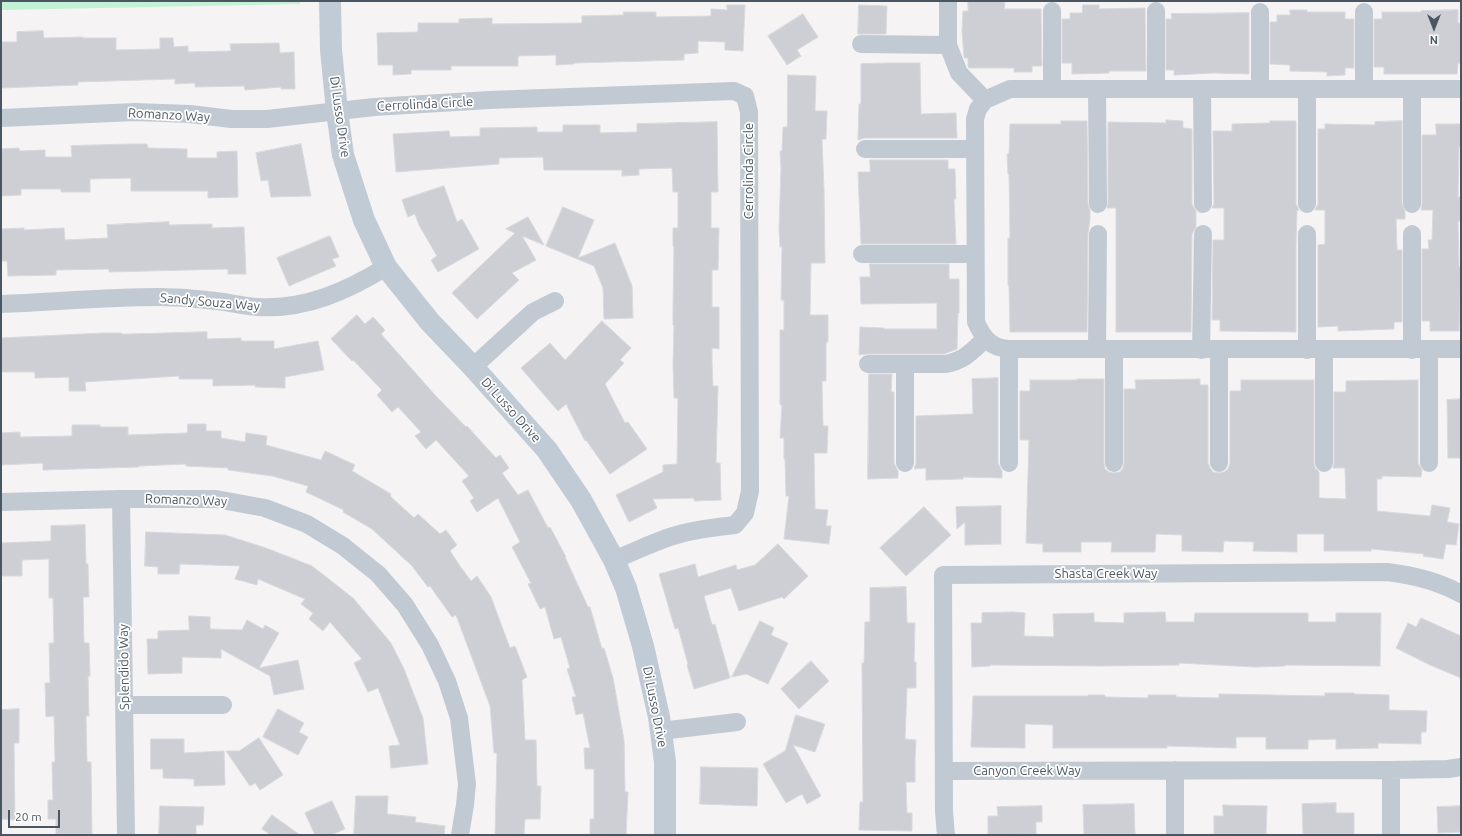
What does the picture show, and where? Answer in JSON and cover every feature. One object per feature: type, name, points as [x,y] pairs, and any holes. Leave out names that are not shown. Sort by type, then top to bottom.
[{"type":"street","name":"Di Lusso Drive","points":[[330,1],[337,111],[343,155],[364,220],[386,267],[430,322],[473,367],[547,450],[581,500],[614,560],[626,588],[643,646],[659,717],[665,762],[664,835]]},
{"type":"street","points":[[948,1],[948,45],[959,73],[985,100]]},
{"type":"street","points":[[1052,11],[1052,89]]},
{"type":"street","points":[[1156,11],[1156,89]]},
{"type":"street","points":[[1260,12],[1260,89]]},
{"type":"street","points":[[1364,12],[1364,89]]},
{"type":"street","points":[[861,44],[948,45]]},
{"type":"street","points":[[1461,89],[1010,89],[985,100],[978,109],[975,119],[976,322],[984,339],[994,345],[1004,349],[1461,349]]},
{"type":"street","points":[[1098,89],[1098,204]]},
{"type":"street","points":[[1202,89],[1202,204]]},
{"type":"street","points":[[1307,89],[1307,204]]},
{"type":"street","points":[[1412,89],[1412,204]]},
{"type":"street","name":"Cerrolinda Circle","points":[[337,111],[374,107],[489,100],[734,91],[744,96],[749,112],[750,475],[750,491],[745,513],[735,525],[679,534],[614,560]]},
{"type":"street","name":"Romanzo Way","points":[[1,118],[135,112],[190,114],[231,119],[267,119],[337,111]]},
{"type":"street","points":[[865,149],[975,149]]},
{"type":"street","points":[[1098,234],[1114,463]]},
{"type":"street","points":[[1201,350],[1202,234]]},
{"type":"street","points":[[1307,234],[1324,463]]},
{"type":"street","points":[[1412,234],[1429,463]]},
{"type":"street","points":[[862,254],[975,254]]},
{"type":"street","name":"Sandy Souza Way","points":[[1,304],[157,297],[208,300],[258,307],[279,307],[299,305],[319,300],[362,282],[386,267]]},
{"type":"street","points":[[473,367],[534,312],[555,301]]},
{"type":"street","points":[[868,364],[945,364],[956,362],[967,356],[984,339]]},
{"type":"street","points":[[1010,349],[1010,463]]},
{"type":"street","points":[[1219,350],[1219,463]]},
{"type":"street","points":[[905,364],[905,463]]},
{"type":"street","name":"Romanzo Way","points":[[1,502],[121,499],[216,499],[265,508],[313,528],[343,546],[378,574],[405,605],[430,645],[447,681],[459,718],[467,784],[460,835]]},
{"type":"street","name":"Splendido Way","points":[[121,499],[126,835]]},
{"type":"street","name":"Shasta Creek Way","points":[[944,771],[943,575],[1387,572],[1423,578],[1461,593]]},
{"type":"street","points":[[124,705],[223,705]]},
{"type":"street","points":[[661,731],[737,722]]},
{"type":"street","name":"Canyon Creek Way","points":[[944,771],[1391,770],[1448,769],[1461,767]]},
{"type":"street","points":[[1175,770],[1175,835]]},
{"type":"street","points":[[1391,770],[1391,835]]},
{"type":"street","points":[[944,771],[944,812],[946,835]]},
{"type":"green space","points":[[1,1],[300,1],[300,4],[1,10]]},
{"type":"building","points":[[968,1],[1005,1],[1004,9],[1041,9],[1042,66],[1032,66],[1032,72],[1014,72],[1014,68],[969,68],[968,58],[964,57],[962,31],[963,11],[968,11]]},
{"type":"building","points":[[727,5],[745,5],[743,51],[725,50],[725,42],[698,41],[698,53],[684,54],[684,60],[574,63],[556,65],[556,55],[518,56],[518,66],[451,66],[451,70],[411,70],[411,74],[393,75],[393,65],[378,65],[377,33],[418,32],[418,23],[459,23],[459,19],[492,18],[492,24],[582,23],[582,16],[624,15],[623,12],[656,12],[656,17],[711,16],[711,9],[727,10]]},
{"type":"building","points":[[859,5],[887,6],[886,34],[858,34]]},
{"type":"building","points":[[1083,5],[1099,5],[1099,9],[1145,8],[1146,71],[1109,71],[1109,73],[1072,74],[1072,63],[1062,63],[1062,19],[1070,19],[1070,13],[1082,13]]},
{"type":"building","points":[[1290,10],[1307,10],[1307,12],[1345,12],[1345,19],[1354,19],[1354,68],[1345,68],[1345,75],[1327,76],[1327,72],[1290,71],[1290,65],[1270,64],[1270,22],[1277,22],[1277,15],[1290,15]]},
{"type":"building","points":[[1458,10],[1458,23],[1461,23],[1461,64],[1458,63],[1457,74],[1384,74],[1384,67],[1374,67],[1374,19],[1382,19],[1382,12]]},
{"type":"building","points":[[1249,13],[1249,74],[1214,73],[1174,75],[1174,70],[1166,70],[1166,19],[1172,19],[1171,14]]},
{"type":"building","points":[[803,14],[818,37],[797,50],[801,56],[787,65],[768,36]]},
{"type":"building","points":[[43,31],[44,38],[116,38],[116,50],[160,49],[160,38],[173,38],[174,47],[188,46],[188,52],[231,51],[230,44],[279,43],[280,53],[294,52],[295,89],[281,89],[281,87],[245,90],[244,86],[195,87],[195,83],[175,84],[175,79],[78,82],[78,85],[1,88],[1,42],[17,42],[17,32]]},
{"type":"building","points":[[920,63],[921,114],[956,113],[957,138],[865,138],[858,140],[859,104],[861,104],[861,64]]},
{"type":"building","points":[[788,75],[816,76],[815,111],[827,111],[826,139],[822,139],[825,263],[811,263],[810,315],[828,315],[826,381],[822,381],[823,426],[828,426],[827,453],[814,453],[815,509],[828,510],[826,526],[831,526],[829,544],[784,539],[789,496],[786,496],[784,438],[780,438],[782,405],[780,405],[780,330],[784,330],[784,300],[781,300],[782,247],[780,247],[779,229],[781,169],[780,151],[782,151],[783,127],[787,127]]},
{"type":"building","points":[[1166,120],[1183,121],[1183,128],[1192,129],[1192,204],[1196,211],[1196,227],[1192,234],[1191,332],[1116,332],[1116,208],[1107,208],[1108,122],[1166,123]]},
{"type":"building","points":[[1061,121],[1087,121],[1088,204],[1090,219],[1088,234],[1087,332],[1010,332],[1008,285],[1008,238],[1010,238],[1009,174],[1007,154],[1009,154],[1010,124],[1061,124]]},
{"type":"building","points":[[1270,121],[1296,121],[1296,204],[1299,210],[1297,210],[1296,245],[1296,332],[1220,331],[1220,320],[1212,320],[1213,240],[1224,240],[1224,208],[1212,208],[1214,204],[1213,131],[1232,131],[1232,124],[1270,123]]},
{"type":"building","points":[[1402,121],[1402,204],[1405,211],[1405,219],[1396,219],[1397,250],[1402,250],[1402,322],[1394,322],[1394,329],[1338,331],[1338,326],[1318,327],[1318,245],[1325,244],[1325,210],[1315,210],[1318,204],[1318,129],[1325,129],[1325,124],[1375,125],[1375,122]]},
{"type":"building","points":[[717,122],[718,192],[711,192],[711,228],[719,228],[718,270],[712,270],[712,307],[719,307],[719,349],[712,348],[712,362],[713,386],[718,386],[716,463],[720,463],[721,500],[694,501],[694,498],[653,499],[657,508],[629,522],[616,495],[663,472],[663,465],[677,464],[678,398],[674,398],[673,364],[673,228],[678,228],[678,192],[673,192],[672,168],[639,169],[639,175],[622,176],[622,170],[544,170],[543,157],[499,158],[499,164],[396,172],[393,134],[449,131],[450,137],[480,136],[480,128],[537,127],[537,132],[563,132],[563,125],[600,125],[600,133],[637,132],[637,124]]},
{"type":"building","points":[[1436,124],[1461,124],[1458,197],[1461,197],[1461,221],[1458,221],[1459,267],[1461,267],[1459,331],[1430,331],[1430,321],[1422,321],[1422,249],[1429,249],[1428,240],[1432,240],[1433,210],[1421,210],[1422,135],[1436,135]]},
{"type":"building","points":[[147,144],[148,148],[187,149],[187,158],[217,158],[217,152],[237,151],[238,197],[208,198],[208,191],[131,191],[131,178],[90,179],[90,192],[61,192],[61,189],[21,189],[21,195],[1,196],[1,149],[19,148],[20,151],[45,150],[45,157],[72,157],[71,146]]},
{"type":"building","points":[[301,144],[311,196],[271,197],[268,180],[261,181],[256,153]]},
{"type":"building","points":[[870,160],[948,160],[948,169],[955,169],[956,199],[954,199],[956,244],[861,244],[858,172],[870,172]]},
{"type":"building","points":[[444,186],[457,222],[462,219],[479,249],[438,272],[431,260],[437,256],[419,225],[415,214],[408,217],[402,200]]},
{"type":"building","points":[[563,207],[594,220],[578,258],[615,243],[632,286],[633,318],[604,319],[603,288],[594,266],[546,246]]},
{"type":"building","points":[[528,217],[544,245],[522,236],[536,260],[512,273],[519,280],[477,319],[452,293],[515,233],[506,229]]},
{"type":"building","points":[[169,222],[169,225],[212,224],[212,228],[244,227],[246,274],[228,274],[228,269],[109,272],[109,269],[56,270],[56,275],[8,276],[7,261],[1,261],[1,229],[24,228],[24,230],[64,228],[65,240],[108,238],[107,225]]},
{"type":"building","points":[[330,236],[339,257],[332,259],[336,266],[289,286],[277,258]]},
{"type":"building","points":[[870,264],[949,264],[949,279],[959,279],[957,349],[944,354],[859,355],[860,327],[884,329],[937,329],[937,303],[861,304],[860,277],[870,277]]},
{"type":"building","points":[[357,315],[365,324],[373,317],[385,330],[381,334],[435,395],[466,427],[467,426],[496,458],[500,455],[509,468],[502,473],[518,495],[528,490],[548,528],[550,527],[566,557],[588,607],[590,607],[602,649],[604,648],[613,678],[624,740],[625,792],[628,792],[626,835],[590,835],[590,819],[594,819],[594,769],[585,769],[584,748],[590,748],[583,713],[576,715],[572,697],[576,697],[567,669],[570,668],[561,637],[554,639],[545,607],[540,609],[528,584],[531,583],[512,547],[520,542],[498,498],[477,512],[470,501],[474,498],[462,481],[469,476],[436,440],[426,449],[415,436],[421,432],[398,407],[392,412],[377,395],[382,390],[331,339]]},
{"type":"building","points":[[602,321],[631,348],[620,360],[624,363],[605,384],[625,423],[628,422],[647,449],[610,474],[586,440],[585,441],[566,404],[558,411],[521,368],[550,343],[565,360]]},
{"type":"building","points":[[207,332],[207,339],[241,338],[241,341],[274,341],[274,349],[318,341],[324,370],[285,377],[285,388],[255,387],[255,385],[213,386],[213,379],[179,379],[179,376],[85,382],[86,391],[69,391],[69,377],[35,378],[35,372],[1,372],[1,338],[103,333]]},
{"type":"building","points":[[869,374],[892,374],[891,392],[894,392],[894,463],[898,471],[898,478],[868,479]]},
{"type":"building","points":[[998,378],[998,463],[1002,471],[1002,478],[963,477],[963,479],[926,480],[926,468],[914,469],[916,463],[916,416],[973,414],[972,379]]},
{"type":"building","points":[[1104,379],[1104,463],[1105,469],[1114,473],[1120,472],[1124,463],[1124,389],[1136,389],[1135,380],[1200,379],[1200,385],[1208,385],[1208,463],[1213,472],[1219,473],[1228,469],[1230,463],[1230,391],[1241,391],[1241,380],[1314,380],[1314,463],[1315,468],[1319,472],[1319,498],[1346,499],[1345,468],[1333,468],[1334,392],[1346,392],[1346,381],[1418,380],[1418,463],[1422,470],[1421,477],[1382,476],[1382,479],[1377,479],[1377,511],[1430,516],[1432,505],[1450,508],[1447,522],[1459,524],[1456,545],[1446,544],[1443,559],[1423,556],[1424,554],[1371,549],[1371,551],[1324,551],[1324,534],[1297,534],[1297,552],[1253,551],[1254,542],[1224,541],[1223,552],[1182,551],[1182,535],[1156,534],[1155,552],[1111,552],[1112,542],[1081,542],[1081,552],[1043,552],[1043,544],[1026,543],[1029,440],[1020,440],[1020,391],[1030,391],[1030,380]]},
{"type":"building","points":[[1461,399],[1461,458],[1448,458],[1447,400]]},
{"type":"building","points":[[188,424],[206,424],[206,431],[221,431],[221,438],[245,442],[246,433],[267,436],[266,445],[321,460],[325,451],[355,465],[352,471],[391,494],[390,496],[414,518],[418,514],[440,534],[446,530],[457,545],[450,551],[460,566],[471,581],[477,576],[491,597],[510,648],[515,646],[527,677],[522,680],[525,740],[536,740],[537,786],[541,786],[540,819],[525,819],[524,835],[495,835],[497,753],[494,753],[490,706],[456,615],[452,617],[430,586],[428,587],[412,566],[372,529],[343,512],[344,510],[306,492],[308,486],[272,476],[228,470],[228,468],[186,466],[186,464],[43,470],[43,463],[1,465],[1,433],[20,432],[20,437],[72,436],[72,425],[100,425],[100,427],[128,427],[128,435],[187,433]]},
{"type":"building","points":[[1001,506],[1001,544],[965,545],[965,522],[957,529],[956,507]]},
{"type":"building","points":[[924,507],[951,535],[906,576],[880,548]]},
{"type":"building","points":[[85,525],[89,597],[83,597],[84,643],[89,643],[89,716],[86,716],[87,762],[91,762],[92,834],[56,834],[56,819],[48,819],[48,800],[53,800],[52,762],[55,762],[54,716],[46,717],[45,683],[50,683],[49,643],[54,643],[53,598],[49,598],[49,559],[22,560],[22,576],[1,576],[1,543],[51,541],[51,526]]},
{"type":"building","points":[[146,532],[225,535],[266,548],[312,566],[353,598],[391,643],[404,669],[423,718],[428,764],[391,768],[389,746],[400,745],[378,688],[368,692],[354,663],[362,659],[330,622],[323,631],[309,619],[313,613],[301,604],[305,599],[258,579],[257,585],[235,579],[240,566],[180,564],[179,574],[158,574],[158,567],[145,566]]},
{"type":"building","points":[[778,544],[808,576],[784,599],[782,597],[739,611],[731,588],[704,596],[712,625],[715,624],[730,678],[694,689],[678,628],[675,629],[659,574],[695,564],[698,577],[736,565],[737,570],[755,565]]},
{"type":"building","points":[[906,587],[907,623],[915,623],[914,662],[916,662],[916,688],[907,688],[905,739],[916,740],[915,782],[906,782],[907,813],[912,813],[912,831],[859,830],[860,802],[863,802],[862,663],[864,663],[865,622],[870,622],[870,588]]},
{"type":"building","points":[[1165,612],[1166,622],[1194,622],[1195,613],[1308,613],[1308,622],[1336,622],[1336,613],[1381,613],[1380,666],[1285,665],[1255,667],[1179,663],[1179,665],[990,665],[972,667],[971,623],[982,623],[982,613],[1025,613],[1024,636],[1054,637],[1053,614],[1094,613],[1094,622],[1124,623],[1124,613]]},
{"type":"building","points":[[189,616],[210,617],[210,629],[242,630],[247,620],[263,629],[265,625],[279,633],[259,668],[298,660],[304,689],[274,695],[270,676],[221,649],[221,658],[182,657],[182,673],[148,674],[147,639],[158,639],[158,631],[189,630]]},
{"type":"building","points":[[1421,618],[1461,636],[1461,678],[1396,648],[1408,623],[1416,627]]},
{"type":"building","points":[[760,621],[774,628],[771,635],[788,643],[768,684],[746,674],[732,677]]},
{"type":"building","points":[[811,661],[829,681],[799,709],[781,689]]},
{"type":"building","points":[[1325,693],[1389,695],[1389,710],[1427,711],[1426,732],[1421,732],[1421,744],[1378,743],[1378,748],[1336,749],[1336,739],[1308,740],[1308,749],[1266,749],[1266,737],[1236,737],[1236,748],[1167,746],[1167,748],[1053,748],[1053,725],[1025,724],[1025,748],[971,747],[973,696],[1105,695],[1105,697],[1148,698],[1148,695],[1176,695],[1176,697],[1219,698],[1219,694],[1325,696]]},
{"type":"building","points":[[19,709],[19,743],[14,743],[15,820],[1,819],[1,710]]},
{"type":"building","points":[[278,709],[304,723],[299,732],[308,737],[298,755],[263,737]]},
{"type":"building","points":[[796,715],[825,724],[815,752],[793,745],[821,796],[807,804],[802,794],[786,803],[763,764],[785,751]]},
{"type":"building","points":[[259,738],[283,775],[260,790],[255,783],[250,786],[226,751],[239,751]]},
{"type":"building","points":[[151,739],[184,739],[184,753],[224,751],[225,785],[194,786],[194,779],[163,778],[163,769],[151,769]]},
{"type":"building","points":[[701,767],[758,768],[757,806],[700,804]]},
{"type":"building","points":[[356,796],[388,796],[387,814],[416,817],[415,822],[445,826],[444,835],[354,835]]},
{"type":"building","points":[[332,801],[345,829],[331,835],[315,835],[305,813]]},
{"type":"building","points":[[1336,803],[1336,813],[1354,813],[1354,834],[1303,834],[1302,804]]},
{"type":"building","points":[[1134,804],[1135,834],[1084,834],[1083,805]]},
{"type":"building","points":[[1223,805],[1267,806],[1266,834],[1214,834],[1214,816],[1223,816]]},
{"type":"building","points":[[160,806],[204,807],[203,825],[196,825],[196,835],[159,835]]},
{"type":"building","points":[[1042,806],[1042,822],[1036,822],[1036,834],[988,835],[988,816],[998,816],[997,807]]},
{"type":"building","points":[[1461,806],[1461,832],[1438,833],[1437,807]]},
{"type":"building","points":[[272,815],[300,835],[271,835],[262,829]]}]
